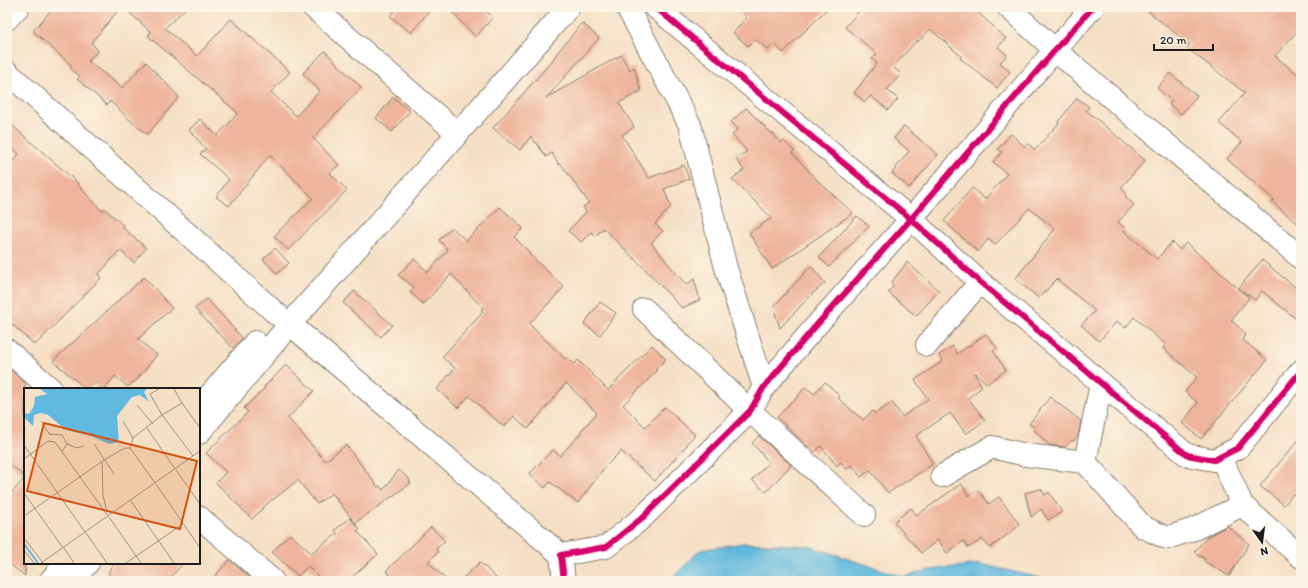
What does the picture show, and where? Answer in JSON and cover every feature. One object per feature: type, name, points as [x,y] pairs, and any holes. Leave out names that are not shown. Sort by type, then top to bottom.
[{"type":"street","points":[[7,19],[18,7]]},
{"type":"street","points":[[313,7],[449,126]]},
{"type":"street","points":[[200,432],[284,320],[552,7]]},
{"type":"street","points":[[200,407],[284,320],[569,7]]},
{"type":"street","points":[[627,7],[690,125],[726,268],[764,387]]},
{"type":"street","points":[[655,7],[911,219],[980,282],[1187,455],[1214,460],[1238,448],[1301,371]]},
{"type":"street","points":[[1008,7],[1055,50],[1301,258]]},
{"type":"street","points":[[561,555],[606,547],[642,518],[750,411],[764,387],[814,328],[911,219],[1093,7]]},
{"type":"street","points":[[7,72],[284,320],[561,555],[564,581]]},
{"type":"street","points":[[927,345],[980,282]]},
{"type":"street","points":[[644,309],[750,411],[864,515]]},
{"type":"street","points":[[7,350],[50,388]]},
{"type":"street","points":[[1085,462],[1101,384]]},
{"type":"street","points":[[942,476],[992,447],[1026,455],[1085,462],[1143,527],[1167,538],[1194,529],[1242,505]]},
{"type":"street","points":[[1221,457],[1242,505],[1301,557]]},
{"type":"street","points":[[200,518],[273,581]]},
{"type":"street","points":[[50,581],[65,564]]},
{"type":"street","points":[[72,581],[87,564]]},
{"type":"water","points":[[744,543],[809,546],[904,577],[929,570],[980,564],[1053,581],[669,581],[700,550]]},
{"type":"building","points":[[54,7],[121,7],[91,43],[98,50],[88,61],[122,88],[146,62],[179,97],[148,134],[136,126],[110,101],[107,105],[77,79],[80,76],[70,68],[72,66],[33,31]]},
{"type":"building","points":[[123,7],[187,7],[165,28],[197,56],[231,19],[290,72],[271,92],[296,116],[320,91],[303,73],[325,51],[360,86],[361,88],[313,138],[339,165],[330,173],[347,190],[288,250],[274,236],[313,198],[270,155],[229,206],[216,197],[229,179],[200,154],[206,149],[189,130],[200,119],[217,136],[238,113],[148,36],[151,32]]},
{"type":"building","points":[[398,7],[432,7],[411,33],[390,16]]},
{"type":"building","points":[[447,7],[481,7],[493,17],[476,37]]},
{"type":"building","points":[[737,7],[829,7],[783,53],[774,43],[768,50],[755,39],[748,46],[733,33],[747,17]]},
{"type":"building","points":[[863,7],[972,7],[1006,38],[998,47],[1007,55],[1000,63],[1010,72],[997,88],[960,58],[961,56],[930,29],[918,42],[917,40],[893,67],[901,74],[887,90],[898,99],[888,110],[871,96],[865,102],[854,93],[877,63],[872,59],[877,54],[845,27]]},
{"type":"building","points":[[1143,7],[1301,7],[1301,27],[1275,56],[1301,77],[1301,226],[1272,202],[1274,200],[1227,159],[1242,142],[1219,123],[1245,93],[1187,48],[1190,45]]},
{"type":"building","points":[[582,23],[599,38],[546,98],[621,55],[630,70],[634,67],[641,91],[619,103],[634,127],[622,135],[649,178],[684,165],[689,179],[664,189],[671,207],[655,224],[663,231],[651,243],[686,285],[694,279],[700,300],[682,308],[603,228],[596,236],[591,232],[581,242],[568,231],[586,212],[583,207],[589,203],[561,164],[559,165],[552,153],[546,157],[531,136],[520,150],[493,128],[552,61]]},
{"type":"building","points":[[1170,73],[1197,96],[1181,114],[1169,104],[1172,101],[1157,88]]},
{"type":"building","points":[[393,97],[410,111],[392,132],[376,118]]},
{"type":"building","points":[[1077,98],[1089,107],[1086,110],[1145,160],[1121,188],[1127,194],[1125,196],[1134,205],[1118,222],[1125,229],[1124,231],[1157,259],[1172,242],[1180,250],[1186,243],[1249,298],[1231,320],[1246,334],[1242,339],[1267,360],[1201,439],[1182,423],[1198,403],[1185,392],[1197,377],[1163,348],[1166,345],[1134,317],[1125,328],[1117,321],[1099,341],[1081,325],[1095,311],[1057,279],[1039,298],[1015,279],[1055,229],[1029,208],[995,245],[988,239],[978,252],[944,221],[972,188],[985,199],[1007,174],[993,162],[1002,152],[998,149],[1011,134],[1025,147],[1028,143],[1035,150],[1059,123],[1058,122]]},
{"type":"building","points":[[746,108],[772,134],[773,133],[780,143],[784,141],[794,151],[792,153],[819,182],[853,213],[772,269],[749,233],[772,218],[732,179],[744,170],[736,159],[747,151],[732,135],[738,129],[731,122]]},
{"type":"building","points":[[7,121],[79,184],[78,185],[102,211],[105,209],[124,226],[122,227],[146,248],[134,263],[120,250],[98,275],[101,278],[35,345],[7,320],[7,167],[19,154],[7,143]]},
{"type":"building","points":[[904,126],[938,155],[909,188],[892,173],[909,151],[894,138]]},
{"type":"building","points":[[500,207],[523,228],[514,237],[530,253],[529,254],[564,287],[529,324],[565,359],[567,357],[574,364],[578,360],[608,390],[652,345],[666,359],[655,370],[657,371],[623,405],[645,427],[665,407],[695,435],[655,481],[621,451],[605,467],[578,503],[550,482],[545,488],[529,474],[553,450],[560,456],[597,413],[566,383],[528,429],[514,416],[504,427],[469,396],[458,408],[437,389],[455,368],[442,357],[483,312],[481,310],[483,308],[451,274],[423,304],[410,292],[414,287],[398,275],[414,259],[428,272],[448,250],[439,240],[452,227],[466,241]]},
{"type":"building","points":[[857,216],[869,226],[829,267],[819,257]]},
{"type":"building","points":[[275,248],[289,263],[277,274],[263,259]]},
{"type":"building","points":[[1262,260],[1301,292],[1301,323],[1262,291],[1255,300],[1239,288]]},
{"type":"building","points":[[907,262],[939,291],[916,316],[888,292],[894,286],[891,283]]},
{"type":"building","points":[[811,266],[825,283],[812,294],[780,328],[773,307]]},
{"type":"building","points":[[144,277],[172,308],[138,339],[157,355],[134,383],[133,382],[128,387],[115,376],[105,388],[101,388],[95,382],[90,388],[85,388],[53,361]]},
{"type":"building","points":[[354,291],[392,325],[381,337],[343,303]]},
{"type":"building","points":[[207,299],[242,338],[233,348],[195,309]]},
{"type":"building","points":[[600,302],[616,313],[600,335],[584,324]]},
{"type":"building","points":[[986,334],[997,348],[993,351],[1006,370],[987,384],[976,373],[975,374],[982,387],[968,398],[985,420],[966,434],[950,413],[916,436],[933,464],[888,493],[870,470],[861,477],[852,465],[846,469],[841,462],[837,466],[821,446],[815,452],[777,417],[793,400],[794,401],[805,387],[814,394],[825,382],[840,396],[838,398],[863,420],[873,411],[875,414],[892,402],[902,417],[928,399],[915,380],[943,361],[939,355],[953,346],[957,354]]},
{"type":"building","points":[[286,365],[314,391],[288,418],[325,461],[346,445],[378,487],[380,486],[383,490],[399,470],[410,480],[409,481],[411,483],[355,523],[332,493],[317,504],[298,480],[273,500],[272,499],[252,519],[216,483],[226,472],[206,453],[248,412],[244,408]]},
{"type":"building","points":[[7,367],[25,383],[24,476],[7,462]]},
{"type":"building","points":[[1050,397],[1081,421],[1078,435],[1074,441],[1072,440],[1065,447],[1049,445],[1033,429],[1034,427],[1029,424]]},
{"type":"building","points":[[759,436],[791,465],[766,492],[752,480],[769,462],[752,443]]},
{"type":"building","points":[[1301,437],[1301,500],[1293,494],[1284,505],[1260,486]]},
{"type":"building","points":[[24,479],[25,576],[7,562],[7,498]]},
{"type":"building","points":[[961,484],[969,496],[978,490],[989,504],[999,497],[1020,525],[990,548],[982,539],[968,548],[964,541],[947,553],[938,540],[921,553],[894,522],[911,508],[917,515]]},
{"type":"building","points":[[1041,489],[1045,495],[1049,492],[1062,512],[1048,520],[1041,509],[1031,517],[1025,493]]},
{"type":"building","points":[[350,518],[360,529],[357,531],[378,554],[348,581],[323,581],[308,566],[298,576],[272,552],[290,534],[311,553],[337,534],[335,530]]},
{"type":"building","points":[[1227,526],[1249,544],[1229,576],[1204,561],[1205,559],[1194,552],[1207,537]]},
{"type":"building","points":[[431,527],[445,541],[436,549],[438,552],[428,562],[448,581],[396,581],[386,571]]},
{"type":"building","points":[[229,560],[254,581],[211,581]]},
{"type":"building","points":[[480,562],[499,581],[460,581]]},
{"type":"building","points":[[114,564],[182,564],[168,581],[103,581],[110,573],[108,572]]},
{"type":"cycle path","points":[[655,7],[911,219],[980,282],[1187,455],[1214,460],[1238,448],[1301,371]]},
{"type":"cycle path","points":[[564,581],[561,555],[606,547],[642,518],[750,411],[764,387],[814,328],[911,219],[1093,7]]}]
